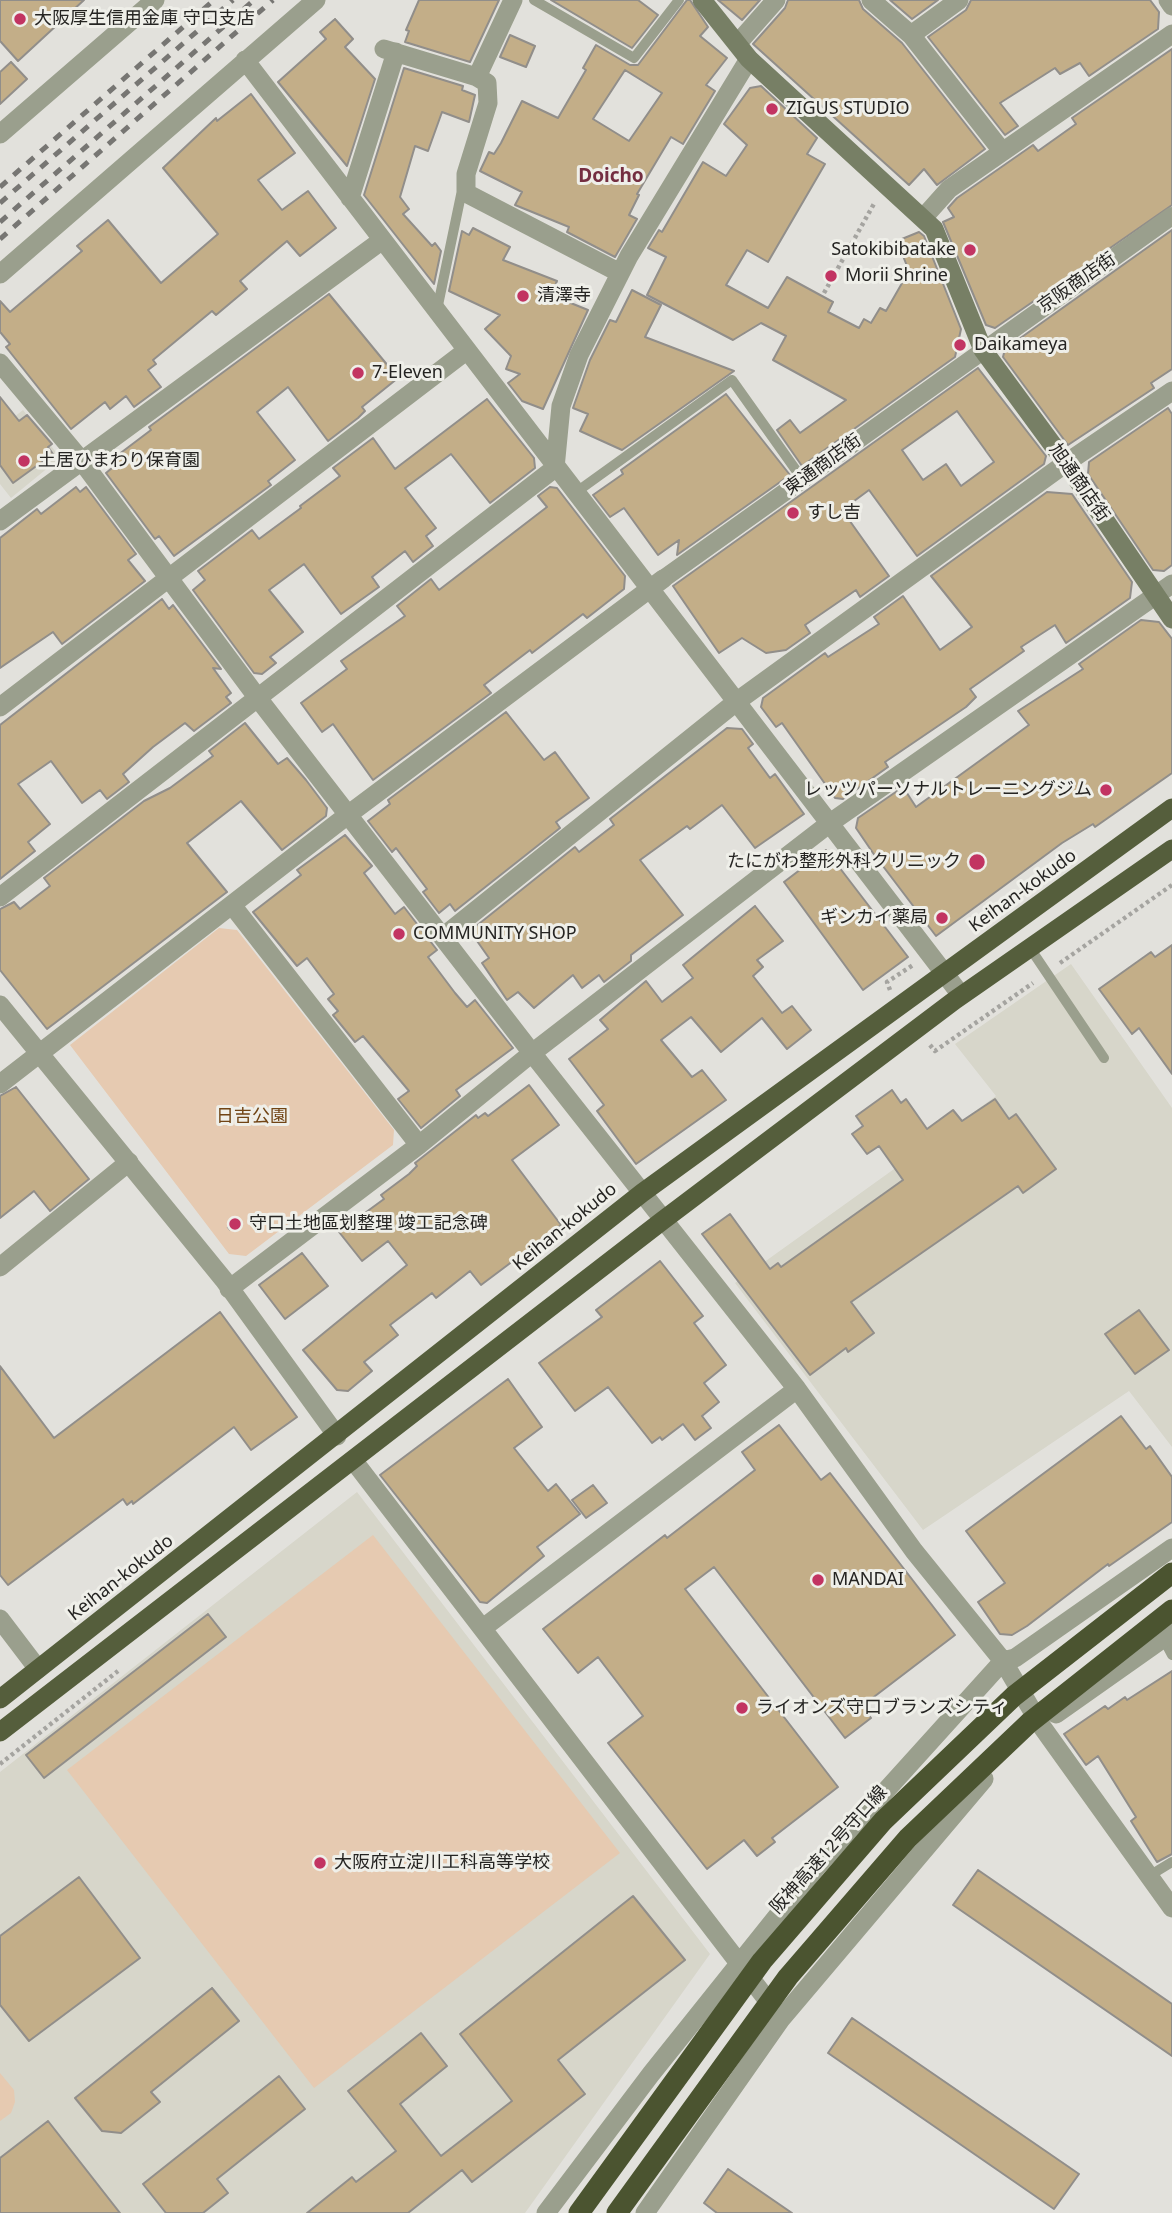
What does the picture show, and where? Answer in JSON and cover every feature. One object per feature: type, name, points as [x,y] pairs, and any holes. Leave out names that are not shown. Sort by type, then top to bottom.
[{"type":"highway","name":"Keihan-kokudo","points":[[0,1699],[642,1193],[1172,808]]},
{"type":"highway","points":[[0,1732],[662,1221],[961,995],[1172,849]]},
{"type":"highway","name":"阪神高速12号守口線","points":[[579,2213],[762,1961],[883,1821],[1014,1696],[1172,1573]]},
{"type":"highway","points":[[617,2213],[788,1977],[886,1861],[944,1802],[1029,1723],[1172,1610]]},
{"type":"main road","name":"旭通商店街","points":[[702,0],[744,51],[849,153],[886,183],[934,229],[983,350],[1066,463],[1172,619]]},
{"type":"street","points":[[0,134],[155,0]]},
{"type":"street","points":[[0,274],[316,0]]},
{"type":"street","points":[[477,77],[513,0]]},
{"type":"street","points":[[0,897],[555,468],[561,406],[574,368],[620,273],[744,51],[776,0]]},
{"type":"street","points":[[872,0],[911,35],[1002,151]]},
{"type":"street","points":[[911,35],[959,0]]},
{"type":"street","points":[[1168,0],[1172,6]]},
{"type":"street","points":[[924,217],[949,189],[1172,33]]},
{"type":"street","points":[[350,198],[390,50],[477,77],[486,83],[488,103],[466,174],[466,193],[620,273]]},
{"type":"street","points":[[245,60],[575,494],[655,583],[736,702],[961,995]]},
{"type":"street","name":"京阪商店街","points":[[983,350],[1172,216]]},
{"type":"street","points":[[0,521],[381,241]]},
{"type":"street","name":"東通商店街","points":[[655,583],[983,350]]},
{"type":"street","points":[[0,707],[466,351]]},
{"type":"street","points":[[0,363],[81,460],[257,697],[444,936],[532,1054],[797,1389],[914,1551],[1003,1661],[1041,1724],[1172,1908]]},
{"type":"street","points":[[444,936],[736,702],[1066,463],[1172,391]]},
{"type":"street","points":[[0,1084],[349,814],[655,583]]},
{"type":"street","points":[[229,1289],[419,1145],[830,822],[1172,584]]},
{"type":"street","points":[[232,905],[419,1145]]},
{"type":"street","points":[[0,1005],[229,1289],[337,1436]]},
{"type":"street","points":[[0,1267],[129,1162]]},
{"type":"street","points":[[483,1628],[797,1389]]},
{"type":"street","points":[[353,1460],[781,2019]]},
{"type":"street","points":[[546,2213],[815,1869],[1003,1661],[1015,1658],[1172,1548]]},
{"type":"street","points":[[0,1619],[38,1669]]},
{"type":"street","points":[[645,2213],[781,2019],[972,1791],[1041,1724],[1169,1642]]},
{"type":"lane","points":[[534,0],[634,58],[679,0]]},
{"type":"lane","points":[[436,312],[461,195],[466,193]]},
{"type":"lane","points":[[575,494],[732,380],[803,480]]},
{"type":"lane","points":[[1030,948],[1104,1058]]},
{"type":"lane","points":[[1149,1876],[1172,1862]]},
{"type":"path","points":[[824,293],[886,183]]},
{"type":"path","points":[[932,1046],[935,1051],[1172,885]]},
{"type":"path","points":[[892,994],[887,982],[919,960]]},
{"type":"path","points":[[228,1229],[233,1225]]},
{"type":"shaded area","points":[[23,410],[55,451],[55,462],[11,498],[0,484],[0,428]]},
{"type":"shaded area","points":[[1071,964],[1172,1108],[1172,1447],[1129,1391],[923,1530],[735,1283],[996,1096],[955,1044]]},
{"type":"shaded area","name":"大阪府立淀川工科高等学校","points":[[357,1492],[710,1954],[525,2213],[0,2213],[0,1772]]},
{"type":"green space","name":"日吉公園","points":[[219,928],[237,930],[394,1130],[393,1145],[246,1256],[229,1254],[70,1045]]},
{"type":"green space","points":[[373,1535],[620,1853],[314,2088],[67,1770]]},
{"type":"green space","points":[[0,2073],[14,2090],[15,2102],[11,2113],[0,2121]]},
{"type":"building","points":[[0,0],[84,0],[18,61],[0,41]]},
{"type":"building","points":[[419,0],[499,0],[470,62],[405,42],[409,31],[406,30]]},
{"type":"building","points":[[551,0],[638,0],[658,15],[632,48]]},
{"type":"building","points":[[687,0],[690,0],[708,27],[700,36],[727,58],[706,85],[715,91],[683,144],[671,137],[637,194],[639,195],[629,215],[637,219],[615,257],[567,232],[569,227],[515,205],[522,192],[480,171],[489,152],[494,154],[501,143],[522,101],[558,118],[586,70],[583,68],[596,45],[630,65],[638,65]],"holes":[[[625,70],[662,93],[629,141],[593,119]]]},
{"type":"building","points":[[718,0],[760,0],[742,20]]},
{"type":"building","points":[[788,0],[859,0],[863,9],[902,43],[985,149],[937,185],[924,169],[909,185],[753,44],[785,8]]},
{"type":"building","points":[[890,0],[938,0],[912,19]]},
{"type":"building","points":[[971,0],[1150,0],[1159,12],[1158,29],[1089,76],[1080,63],[1060,74],[1055,68],[1000,103],[1018,126],[1005,135],[928,37],[966,10]]},
{"type":"building","points":[[335,19],[353,39],[345,47],[375,79],[347,166],[278,82],[326,39],[320,32]]},
{"type":"building","points":[[510,35],[535,46],[526,67],[500,57]]},
{"type":"building","points":[[1172,49],[1172,205],[995,328],[986,325],[943,222],[954,217],[948,208],[957,198],[1033,145],[1038,151],[1076,124],[1072,118]]},
{"type":"building","points":[[11,62],[27,79],[0,104],[0,72]]},
{"type":"building","points":[[404,68],[463,86],[462,90],[475,95],[469,122],[442,112],[428,151],[415,146],[400,197],[409,209],[403,214],[432,246],[435,243],[441,251],[434,284],[364,195]]},
{"type":"building","points":[[761,86],[817,138],[807,154],[825,164],[768,262],[747,250],[726,285],[768,308],[787,277],[833,302],[828,312],[859,328],[864,319],[871,323],[880,308],[886,311],[909,271],[897,241],[919,232],[924,236],[961,329],[955,357],[802,466],[777,430],[790,420],[800,433],[846,400],[773,360],[786,336],[761,323],[733,340],[647,295],[666,257],[648,248],[659,230],[662,232],[703,162],[726,176],[747,145],[724,124],[750,88]]},
{"type":"building","points":[[251,94],[295,153],[258,180],[282,210],[308,191],[336,228],[300,256],[287,241],[240,281],[247,289],[216,315],[212,311],[153,360],[156,364],[148,370],[161,387],[134,407],[126,396],[110,409],[105,402],[71,429],[6,347],[10,344],[0,332],[0,301],[10,312],[82,251],[77,246],[108,220],[161,283],[218,234],[163,168],[216,118],[217,121]]},
{"type":"building","points":[[473,228],[510,247],[503,260],[557,281],[551,295],[588,310],[543,409],[522,401],[508,383],[520,374],[506,369],[511,356],[485,329],[500,315],[449,291],[462,231],[469,235]]},
{"type":"building","points":[[1172,230],[1172,369],[1151,383],[1154,388],[1068,445],[1003,357],[1005,349]]},
{"type":"building","points":[[632,290],[661,305],[645,337],[734,371],[622,450],[580,431],[588,414],[573,408],[590,360],[610,320],[616,322]]},
{"type":"building","points":[[329,294],[398,378],[362,407],[365,411],[358,418],[328,441],[288,387],[257,412],[295,460],[268,481],[271,485],[174,556],[159,536],[155,539],[106,473],[118,463],[114,458],[151,430],[149,427]]},
{"type":"building","points":[[978,368],[1046,456],[1044,464],[917,556],[869,490],[842,510],[889,576],[860,597],[856,590],[805,625],[810,633],[786,650],[766,653],[742,638],[719,653],[673,586]],"holes":[[[957,411],[994,462],[961,486],[946,464],[923,480],[902,450]]]},
{"type":"building","points":[[726,394],[790,475],[677,555],[679,540],[658,555],[624,508],[610,517],[593,495],[623,474],[621,470]]},
{"type":"building","points":[[0,397],[19,421],[27,415],[52,444],[48,447],[53,454],[13,483],[0,465]]},
{"type":"building","points":[[487,399],[534,458],[535,468],[490,503],[451,454],[405,488],[436,528],[426,536],[433,546],[413,562],[405,551],[372,577],[379,587],[341,614],[304,564],[269,590],[303,632],[270,657],[276,663],[262,674],[254,673],[193,590],[205,580],[198,571],[252,530],[259,539],[301,508],[300,506],[340,476],[333,468],[373,438],[395,469]]},
{"type":"building","points":[[1168,408],[1172,414],[1172,565],[1164,571],[1153,570],[1088,474],[1089,462]]},
{"type":"building","points":[[76,487],[80,492],[86,487],[136,554],[128,560],[145,581],[62,644],[53,632],[0,668],[0,538],[37,509],[41,514]]},
{"type":"building","points":[[550,487],[557,488],[625,576],[624,589],[587,618],[583,614],[484,685],[491,693],[373,780],[333,724],[322,732],[301,703],[347,669],[341,661],[405,616],[397,606],[431,579],[439,590],[547,507],[538,496]]},
{"type":"building","points":[[1047,492],[1072,494],[1132,582],[1130,598],[1066,643],[1055,625],[1021,647],[1024,651],[970,689],[976,697],[966,707],[885,762],[888,767],[843,799],[835,798],[782,723],[776,727],[761,707],[763,698],[825,653],[828,657],[879,624],[874,617],[903,596],[940,650],[972,627],[931,576]]},
{"type":"building","points":[[162,599],[169,609],[173,605],[221,669],[213,668],[231,693],[226,697],[231,703],[194,731],[185,723],[153,747],[123,774],[129,782],[107,799],[100,790],[82,803],[51,761],[18,784],[50,824],[28,842],[35,851],[0,879],[0,725]]},
{"type":"building","points":[[1141,620],[1159,622],[1172,639],[1172,773],[1095,827],[1093,824],[1062,843],[936,936],[856,828],[858,818],[903,787],[916,807],[1029,725],[1018,711],[1083,669],[1079,664]]},
{"type":"building","points":[[506,712],[544,760],[555,752],[589,798],[556,822],[560,828],[455,911],[450,904],[439,913],[423,892],[427,889],[396,848],[392,852],[368,821],[390,804],[388,800]]},
{"type":"building","points":[[245,723],[278,764],[287,758],[327,808],[326,816],[282,850],[241,801],[187,843],[227,892],[47,1029],[0,970],[0,909],[14,902],[20,909],[50,886],[44,878],[144,801],[170,788],[213,756],[209,751]]},
{"type":"building","points":[[727,728],[742,729],[753,744],[748,748],[770,778],[775,774],[804,814],[755,848],[722,805],[690,829],[687,826],[640,860],[683,915],[631,955],[631,961],[604,982],[599,975],[582,988],[573,975],[534,1008],[518,992],[507,1000],[482,963],[489,958],[470,931],[575,847],[579,852],[614,825],[610,819]]},
{"type":"building","points":[[345,835],[372,866],[364,873],[395,914],[404,907],[437,950],[428,957],[455,993],[467,1007],[475,1000],[513,1048],[456,1090],[460,1096],[421,1128],[398,1099],[409,1091],[363,1036],[355,1042],[333,1015],[338,1011],[328,999],[334,994],[307,958],[297,966],[253,912],[301,875],[297,870]]},
{"type":"building","points":[[826,850],[908,957],[863,990],[784,882]]},
{"type":"building","points":[[755,906],[783,941],[757,960],[763,967],[753,976],[782,1013],[792,1006],[811,1030],[787,1049],[762,1018],[721,1052],[691,1017],[661,1040],[692,1077],[702,1070],[726,1100],[636,1164],[597,1111],[604,1105],[569,1059],[608,1029],[600,1020],[646,981],[662,1002],[693,978],[683,965]]},
{"type":"building","points":[[1172,945],[1172,1074],[1139,1028],[1132,1034],[1099,989],[1151,952],[1155,957]]},
{"type":"building","points":[[529,1085],[559,1125],[512,1160],[561,1225],[481,1285],[470,1271],[436,1298],[432,1293],[390,1325],[398,1335],[364,1362],[372,1371],[348,1391],[337,1390],[303,1350],[407,1265],[388,1241],[362,1261],[339,1232],[384,1199],[381,1195],[409,1174],[417,1166],[415,1163],[476,1115],[478,1118],[485,1113],[488,1116]]},
{"type":"building","points":[[16,1087],[89,1179],[50,1211],[34,1191],[0,1218],[0,1096]]},
{"type":"building","points":[[892,1090],[901,1103],[906,1099],[927,1129],[953,1110],[962,1121],[995,1099],[1009,1119],[1016,1114],[1056,1169],[1023,1193],[1018,1186],[851,1302],[874,1333],[848,1352],[846,1348],[810,1375],[702,1234],[730,1214],[770,1269],[778,1263],[781,1267],[903,1180],[879,1146],[867,1154],[852,1134],[863,1126],[856,1116]]},
{"type":"building","points":[[302,1253],[328,1286],[285,1319],[259,1285]]},
{"type":"building","points":[[660,1261],[703,1316],[694,1323],[726,1365],[704,1383],[719,1402],[702,1416],[711,1428],[695,1440],[683,1424],[662,1440],[660,1437],[652,1443],[608,1387],[575,1411],[539,1363],[602,1317],[596,1310]]},
{"type":"building","points":[[1139,1310],[1169,1350],[1135,1374],[1105,1334]]},
{"type":"building","points":[[220,1312],[297,1417],[251,1450],[234,1427],[133,1504],[132,1501],[127,1505],[123,1499],[8,1585],[0,1575],[0,1366],[54,1438]]},
{"type":"building","points":[[508,1379],[542,1427],[514,1448],[548,1491],[556,1484],[580,1514],[537,1547],[544,1556],[487,1603],[480,1602],[380,1475]]},
{"type":"building","points":[[1121,1416],[1146,1449],[1150,1446],[1172,1477],[1172,1522],[1109,1566],[1108,1564],[1027,1626],[1012,1635],[1000,1634],[978,1602],[1005,1583],[966,1531]]},
{"type":"building","points":[[779,1425],[821,1480],[830,1473],[955,1635],[862,1706],[871,1718],[845,1738],[714,1567],[685,1589],[838,1787],[772,1838],[775,1842],[757,1856],[744,1840],[707,1869],[608,1743],[643,1716],[598,1657],[578,1673],[543,1629],[755,1470],[742,1452]]},
{"type":"building","points":[[593,1485],[607,1503],[586,1518],[572,1500]]},
{"type":"building","points":[[208,1614],[226,1637],[44,1778],[26,1755]]},
{"type":"building","points":[[1172,1671],[1172,1854],[1157,1862],[1131,1821],[1136,1817],[1098,1756],[1086,1765],[1064,1734],[1105,1706],[1108,1709],[1125,1697],[1127,1700]]},
{"type":"building","points":[[978,1870],[1172,2004],[1172,2056],[953,1905]]},
{"type":"building","points":[[79,1877],[140,1958],[29,2041],[0,2005],[0,1936]]},
{"type":"building","points":[[633,1896],[685,1960],[558,2060],[585,2094],[472,2182],[462,2170],[408,2213],[307,2213],[352,2177],[356,2182],[396,2151],[348,2091],[421,2033],[447,2066],[400,2104],[441,2156],[512,2101],[460,2034]]},
{"type":"building","points":[[212,1988],[239,2021],[151,2092],[160,2102],[121,2133],[102,2131],[75,2098]]},
{"type":"building","points":[[852,2018],[1079,2174],[1054,2209],[828,2053]]},
{"type":"building","points":[[279,2076],[305,2109],[217,2179],[228,2193],[203,2213],[166,2213],[143,2184]]},
{"type":"building","points":[[48,2121],[120,2213],[0,2213],[0,2158]]},
{"type":"building","points":[[728,2169],[792,2213],[717,2213],[704,2203]]},
{"type":"railway","points":[[0,187],[214,0]]},
{"type":"railway","points":[[0,203],[233,0]]},
{"type":"railway","points":[[0,222],[254,0]]},
{"type":"railway","points":[[0,239],[273,0]]},
{"type":"place","name":"大阪厚生信用金庫 守口支店","points":[[20,19]]},
{"type":"place","name":"ZIGUS STUDIO","points":[[772,109]]},
{"type":"place","name":"Satokibibatake","points":[[970,250]]},
{"type":"place","name":"Morii Shrine","points":[[831,276]]},
{"type":"place","name":"清澤寺","points":[[523,296]]},
{"type":"place","name":"Daikameya","points":[[960,345]]},
{"type":"place","name":"7-Eleven","points":[[358,373]]},
{"type":"place","name":"土居ひまわり保育園","points":[[24,461]]},
{"type":"place","name":"すし吉","points":[[793,513]]},
{"type":"place","name":"レッツパーソナルトレーニングジム","points":[[1106,790]]},
{"type":"place","name":"たにがわ整形外科クリニック","points":[[977,862]]},
{"type":"place","name":"ギンカイ薬局","points":[[942,918]]},
{"type":"place","name":"COMMUNITY SHOP","points":[[399,934]]},
{"type":"place","name":"守口土地區划整理 竣工記念碑","points":[[235,1224]]},
{"type":"place","name":"MANDAI","points":[[818,1580]]},
{"type":"place","name":"ライオンズ守口ブランズシティ","points":[[742,1708]]},
{"type":"place","name":"大阪府立淀川工科高等学校","points":[[320,1863]]},
{"type":"district","name":"Doicho","points":[[611,177]]}]
